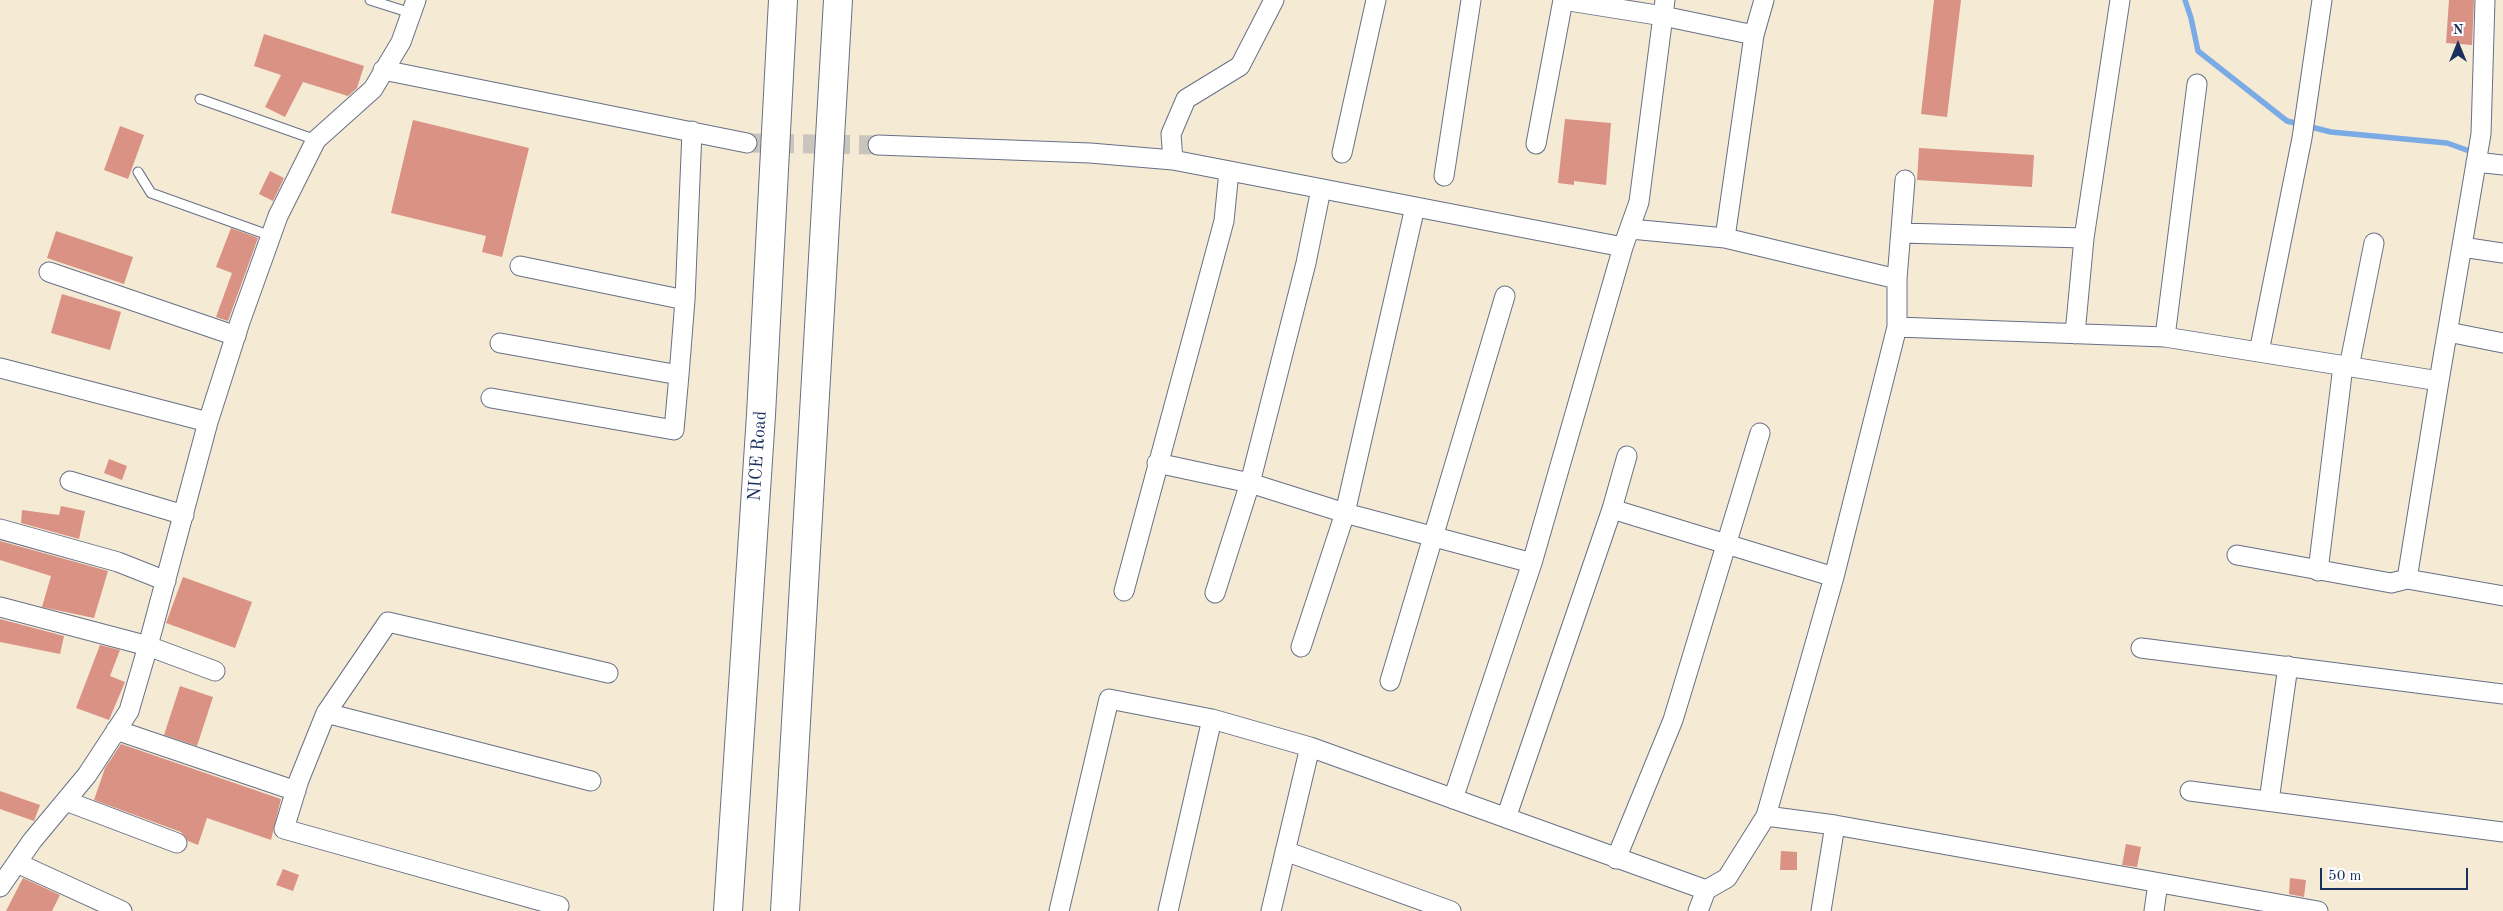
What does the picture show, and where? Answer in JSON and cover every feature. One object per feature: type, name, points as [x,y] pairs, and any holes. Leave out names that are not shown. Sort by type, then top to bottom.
[{"type":"highway","name":"NICE Road","points":[[728,911],[761,415],[783,0]]},
{"type":"highway","points":[[784,911],[838,0]]},
{"type":"street","points":[[1174,160],[1171,134],[1186,99],[1240,66],[1274,0]]},
{"type":"street","points":[[1342,153],[1376,0]]},
{"type":"street","points":[[1444,176],[1471,0]]},
{"type":"street","points":[[1536,144],[1563,0],[1664,8],[1754,35]]},
{"type":"street","points":[[1724,238],[1754,35],[1764,0]]},
{"type":"street","points":[[2075,334],[2084,238],[2120,0]]},
{"type":"street","points":[[2259,352],[2302,138],[2322,0]]},
{"type":"street","points":[[2407,579],[2477,155],[2485,0]]},
{"type":"street","points":[[0,887],[32,841],[87,775],[129,711],[208,422],[271,236],[316,140],[373,89],[401,42],[414,7]]},
{"type":"street","points":[[1454,799],[1532,563],[1623,247],[1631,229],[1639,202],[1664,8]]},
{"type":"street","points":[[383,70],[747,142]]},
{"type":"street","points":[[2164,337],[2198,84]]},
{"type":"street","points":[[490,398],[674,430],[685,300],[692,132]]},
{"type":"street","points":[[878,145],[1090,153],[1174,160],[1623,247]]},
{"type":"street","points":[[2477,155],[2503,165]]},
{"type":"street","points":[[1124,591],[1224,221],[1230,171]]},
{"type":"street","points":[[1698,911],[1706,890],[1727,878],[1766,816],[1834,577],[1897,327],[1897,279],[1905,180]]},
{"type":"street","points":[[1215,593],[1250,483],[1306,263],[1321,189]]},
{"type":"street","points":[[1301,647],[1345,513],[1415,207]]},
{"type":"street","points":[[1631,229],[1724,238],[1897,279]]},
{"type":"street","points":[[1901,233],[2084,238]]},
{"type":"street","points":[[2318,571],[2346,366],[2374,243]]},
{"type":"street","points":[[2462,247],[2503,254]]},
{"type":"street","points":[[520,266],[685,300]]},
{"type":"street","points":[[49,272],[236,336]]},
{"type":"street","points":[[1390,681],[1505,296]]},
{"type":"street","points":[[1897,327],[2164,337],[2439,381]]},
{"type":"street","points":[[2448,332],[2503,343]]},
{"type":"street","points":[[500,343],[679,375]]},
{"type":"street","points":[[0,368],[208,422]]},
{"type":"street","points":[[1616,858],[1673,720],[1728,544],[1760,433]]},
{"type":"street","points":[[1506,818],[1612,509],[1627,456]]},
{"type":"street","points":[[1158,463],[1250,483],[1345,513],[1532,563]]},
{"type":"street","points":[[70,481],[184,515]]},
{"type":"street","points":[[1612,509],[1834,577]]},
{"type":"street","points":[[0,529],[118,562],[166,581]]},
{"type":"street","points":[[2237,555],[2391,583],[2407,579],[2503,596]]},
{"type":"street","points":[[0,607],[148,646],[215,671]]},
{"type":"street","points":[[559,906],[284,829],[296,791],[326,713],[388,622],[608,673]]},
{"type":"street","points":[[2140,648],[2503,694]]},
{"type":"street","points":[[2268,801],[2288,666]]},
{"type":"street","points":[[1059,911],[1109,699],[1212,719],[1310,747],[1706,890]]},
{"type":"street","points":[[326,713],[591,781]]},
{"type":"street","points":[[1168,911],[1212,719]]},
{"type":"street","points":[[116,730],[296,791]]},
{"type":"street","points":[[1271,911],[1310,747]]},
{"type":"street","points":[[2190,791],[2503,832]]},
{"type":"street","points":[[66,801],[177,843]]},
{"type":"street","points":[[1766,816],[1835,825],[2318,911]]},
{"type":"street","points":[[1821,911],[1835,825]]},
{"type":"street","points":[[1285,851],[1450,911]]},
{"type":"street","points":[[17,863],[122,911]]},
{"type":"street","points":[[2154,911],[2158,883]]},
{"type":"lane","points":[[370,0],[414,7]]},
{"type":"lane","points":[[200,100],[316,140]]},
{"type":"lane","points":[[138,172],[151,193],[271,236]]},
{"type":"building","points":[[1934,0],[1961,0],[1947,117],[1921,114]]},
{"type":"building","points":[[2449,0],[2474,0],[2472,45],[2446,43]]},
{"type":"building","points":[[264,34],[364,66],[357,88],[348,96],[303,82],[285,117],[265,107],[281,75],[254,66]]},
{"type":"building","points":[[1565,119],[1611,123],[1606,185],[1574,181],[1574,185],[1558,183]]},
{"type":"building","points":[[413,120],[529,148],[502,257],[482,252],[486,236],[391,213]]},
{"type":"building","points":[[120,126],[144,135],[128,179],[104,170]]},
{"type":"building","points":[[1919,148],[2034,155],[2032,187],[1917,180]]},
{"type":"building","points":[[270,171],[284,178],[273,201],[259,194]]},
{"type":"building","points":[[231,228],[258,238],[228,321],[216,317],[232,273],[216,267]]},
{"type":"building","points":[[56,231],[133,257],[124,284],[47,258]]},
{"type":"building","points":[[62,294],[121,312],[110,350],[51,333]]},
{"type":"building","points":[[109,459],[127,466],[122,480],[104,473]]},
{"type":"building","points":[[61,506],[85,511],[79,539],[21,523],[22,510],[59,515]]},
{"type":"building","points":[[0,541],[108,571],[94,618],[42,607],[51,576],[0,560]]},
{"type":"building","points":[[183,577],[252,602],[235,648],[166,623]]},
{"type":"building","points":[[0,619],[64,636],[60,654],[0,642]]},
{"type":"building","points":[[100,645],[120,650],[110,676],[125,682],[109,720],[76,708]]},
{"type":"building","points":[[180,686],[213,697],[197,746],[164,735]]},
{"type":"building","points":[[121,744],[281,799],[271,840],[207,818],[198,845],[188,841],[181,832],[94,800],[105,768]]},
{"type":"building","points":[[0,791],[40,805],[34,821],[0,809]]},
{"type":"building","points":[[2126,844],[2141,847],[2137,867],[2122,865]]},
{"type":"building","points":[[1781,851],[1797,852],[1797,870],[1780,870]]},
{"type":"building","points":[[283,869],[299,875],[293,891],[276,885]]},
{"type":"building","points":[[23,878],[60,895],[52,911],[6,911]]},
{"type":"building","points":[[2290,878],[2306,880],[2304,897],[2289,894]]},
{"type":"waterway","points":[[2185,0],[2198,51],[2287,121],[2331,132],[2447,143],[2475,153]]},
{"type":"tunnel","points":[[747,143],[878,145]]}]
